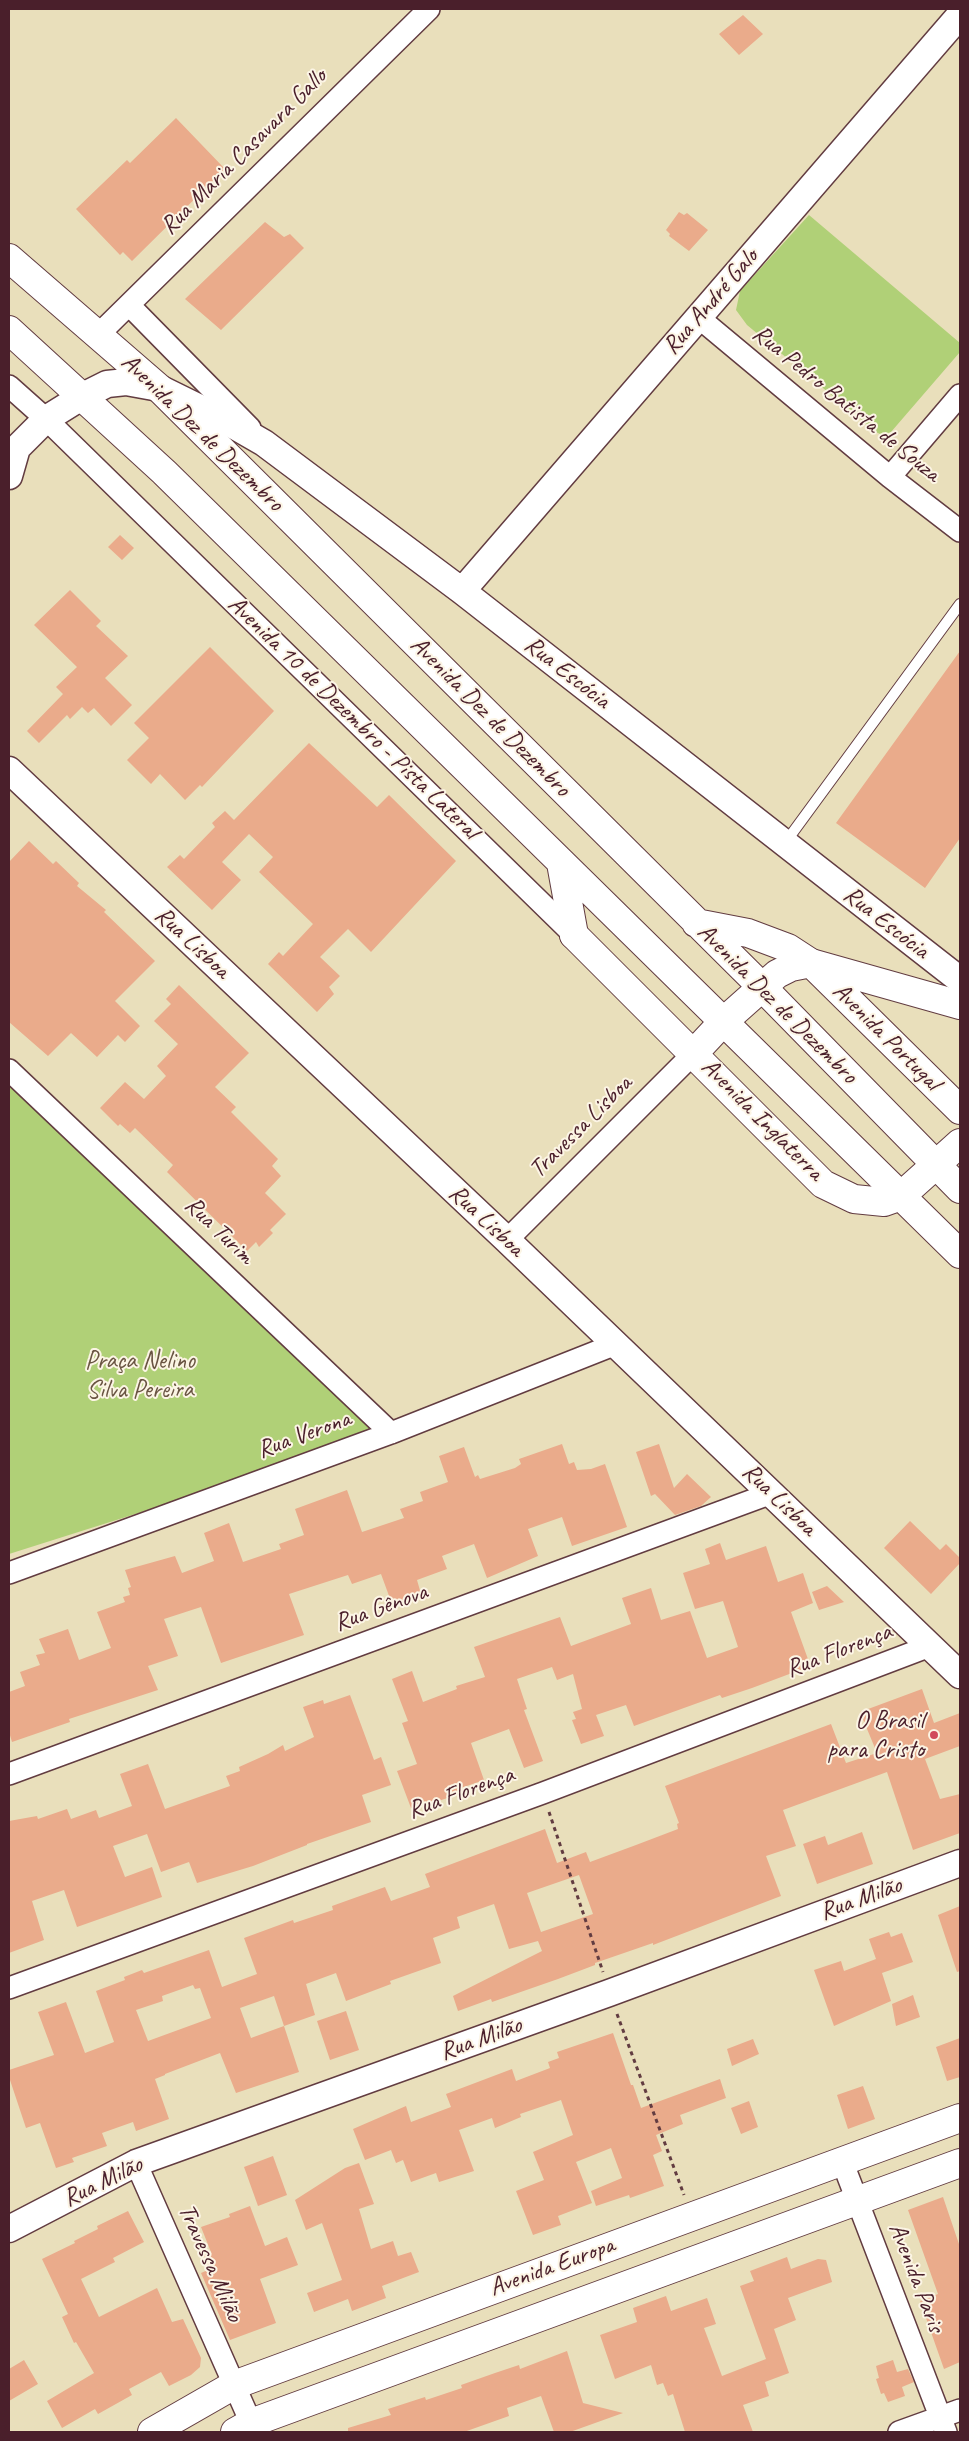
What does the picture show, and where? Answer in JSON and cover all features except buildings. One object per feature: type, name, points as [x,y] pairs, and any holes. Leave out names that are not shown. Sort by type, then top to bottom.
[{"type":"main road","name":"Avenida Dez de Dezembro","points":[[9,258],[160,388],[762,988],[960,1189]]},
{"type":"main road","name":"Avenida Dez de Dezembro","points":[[9,330],[164,472],[960,1254]]},
{"type":"main road","points":[[562,863],[574,935]]},
{"type":"main road","points":[[696,923],[748,933],[788,948],[811,963]]},
{"type":"main road","name":"Avenida 10 de Dezembro - Pista Lateral","points":[[574,935],[694,1053]]},
{"type":"main road","name":"Avenida Inglaterra","points":[[960,1005],[811,963],[791,967],[777,974],[723,1022],[694,1053],[823,1184],[854,1199],[884,1202],[901,1196],[937,1166],[960,1143]]},
{"type":"main road","name":"Avenida Portugal","points":[[811,963],[960,1110]]},
{"type":"main road","name":"Avenida Europa","points":[[152,2432],[234,2385],[960,2118]]},
{"type":"main road","name":"Avenida Europa","points":[[243,2428],[960,2163]]},
{"type":"street","name":"Rua Maria Casavara Gallo","points":[[99,334],[429,9]]},
{"type":"street","name":"Rua André Galo","points":[[462,590],[960,15]]},
{"type":"street","points":[[128,305],[264,443]]},
{"type":"street","name":"Rua Pedro Batista de Souza","points":[[698,317],[890,477],[960,531]]},
{"type":"street","name":"Rua Escócia","points":[[13,448],[46,419],[83,396],[107,384],[126,382],[160,388],[264,443],[462,590],[960,980]]},
{"type":"street","name":"Avenida 10 de Dezembro - Pista Lateral","points":[[9,386],[46,419],[574,935]]},
{"type":"street","points":[[890,477],[960,395]]},
{"type":"street","points":[[9,476],[13,448]]},
{"type":"street","name":"Rua Lisboa","points":[[9,770],[507,1240],[960,1675]]},
{"type":"street","name":"Travessa Lisboa","points":[[507,1240],[694,1053]]},
{"type":"street","name":"Rua Turim","points":[[9,1070],[390,1433]]},
{"type":"street","name":"Rua Verona","points":[[9,1573],[390,1433],[616,1344]]},
{"type":"street","name":"Rua Gênova","points":[[9,1774],[772,1493]]},
{"type":"street","name":"Rua Florença","points":[[9,1988],[543,1793],[930,1646]]},
{"type":"street","name":"Rua Milão","points":[[9,2229],[136,2163],[600,1996],[960,1863]]},
{"type":"street","name":"Avenida Paris","points":[[842,2161],[856,2200],[949,2420]]},
{"type":"street","name":"Travessa Milão","points":[[136,2163],[234,2385],[243,2428]]},
{"type":"street","points":[[900,2432],[949,2420]]},
{"type":"lane","points":[[784,843],[960,604]]},
{"type":"green space","points":[[809,215],[960,343],[960,352],[891,432],[882,435],[876,432],[747,325],[736,310],[740,291]]},
{"type":"green space","name":"Praça Nelino Silva Pereira","points":[[9,1070],[391,1433],[9,1554]]},
{"type":"place","name":"O Brasil para Cristo","points":[[934,1735]]}]
